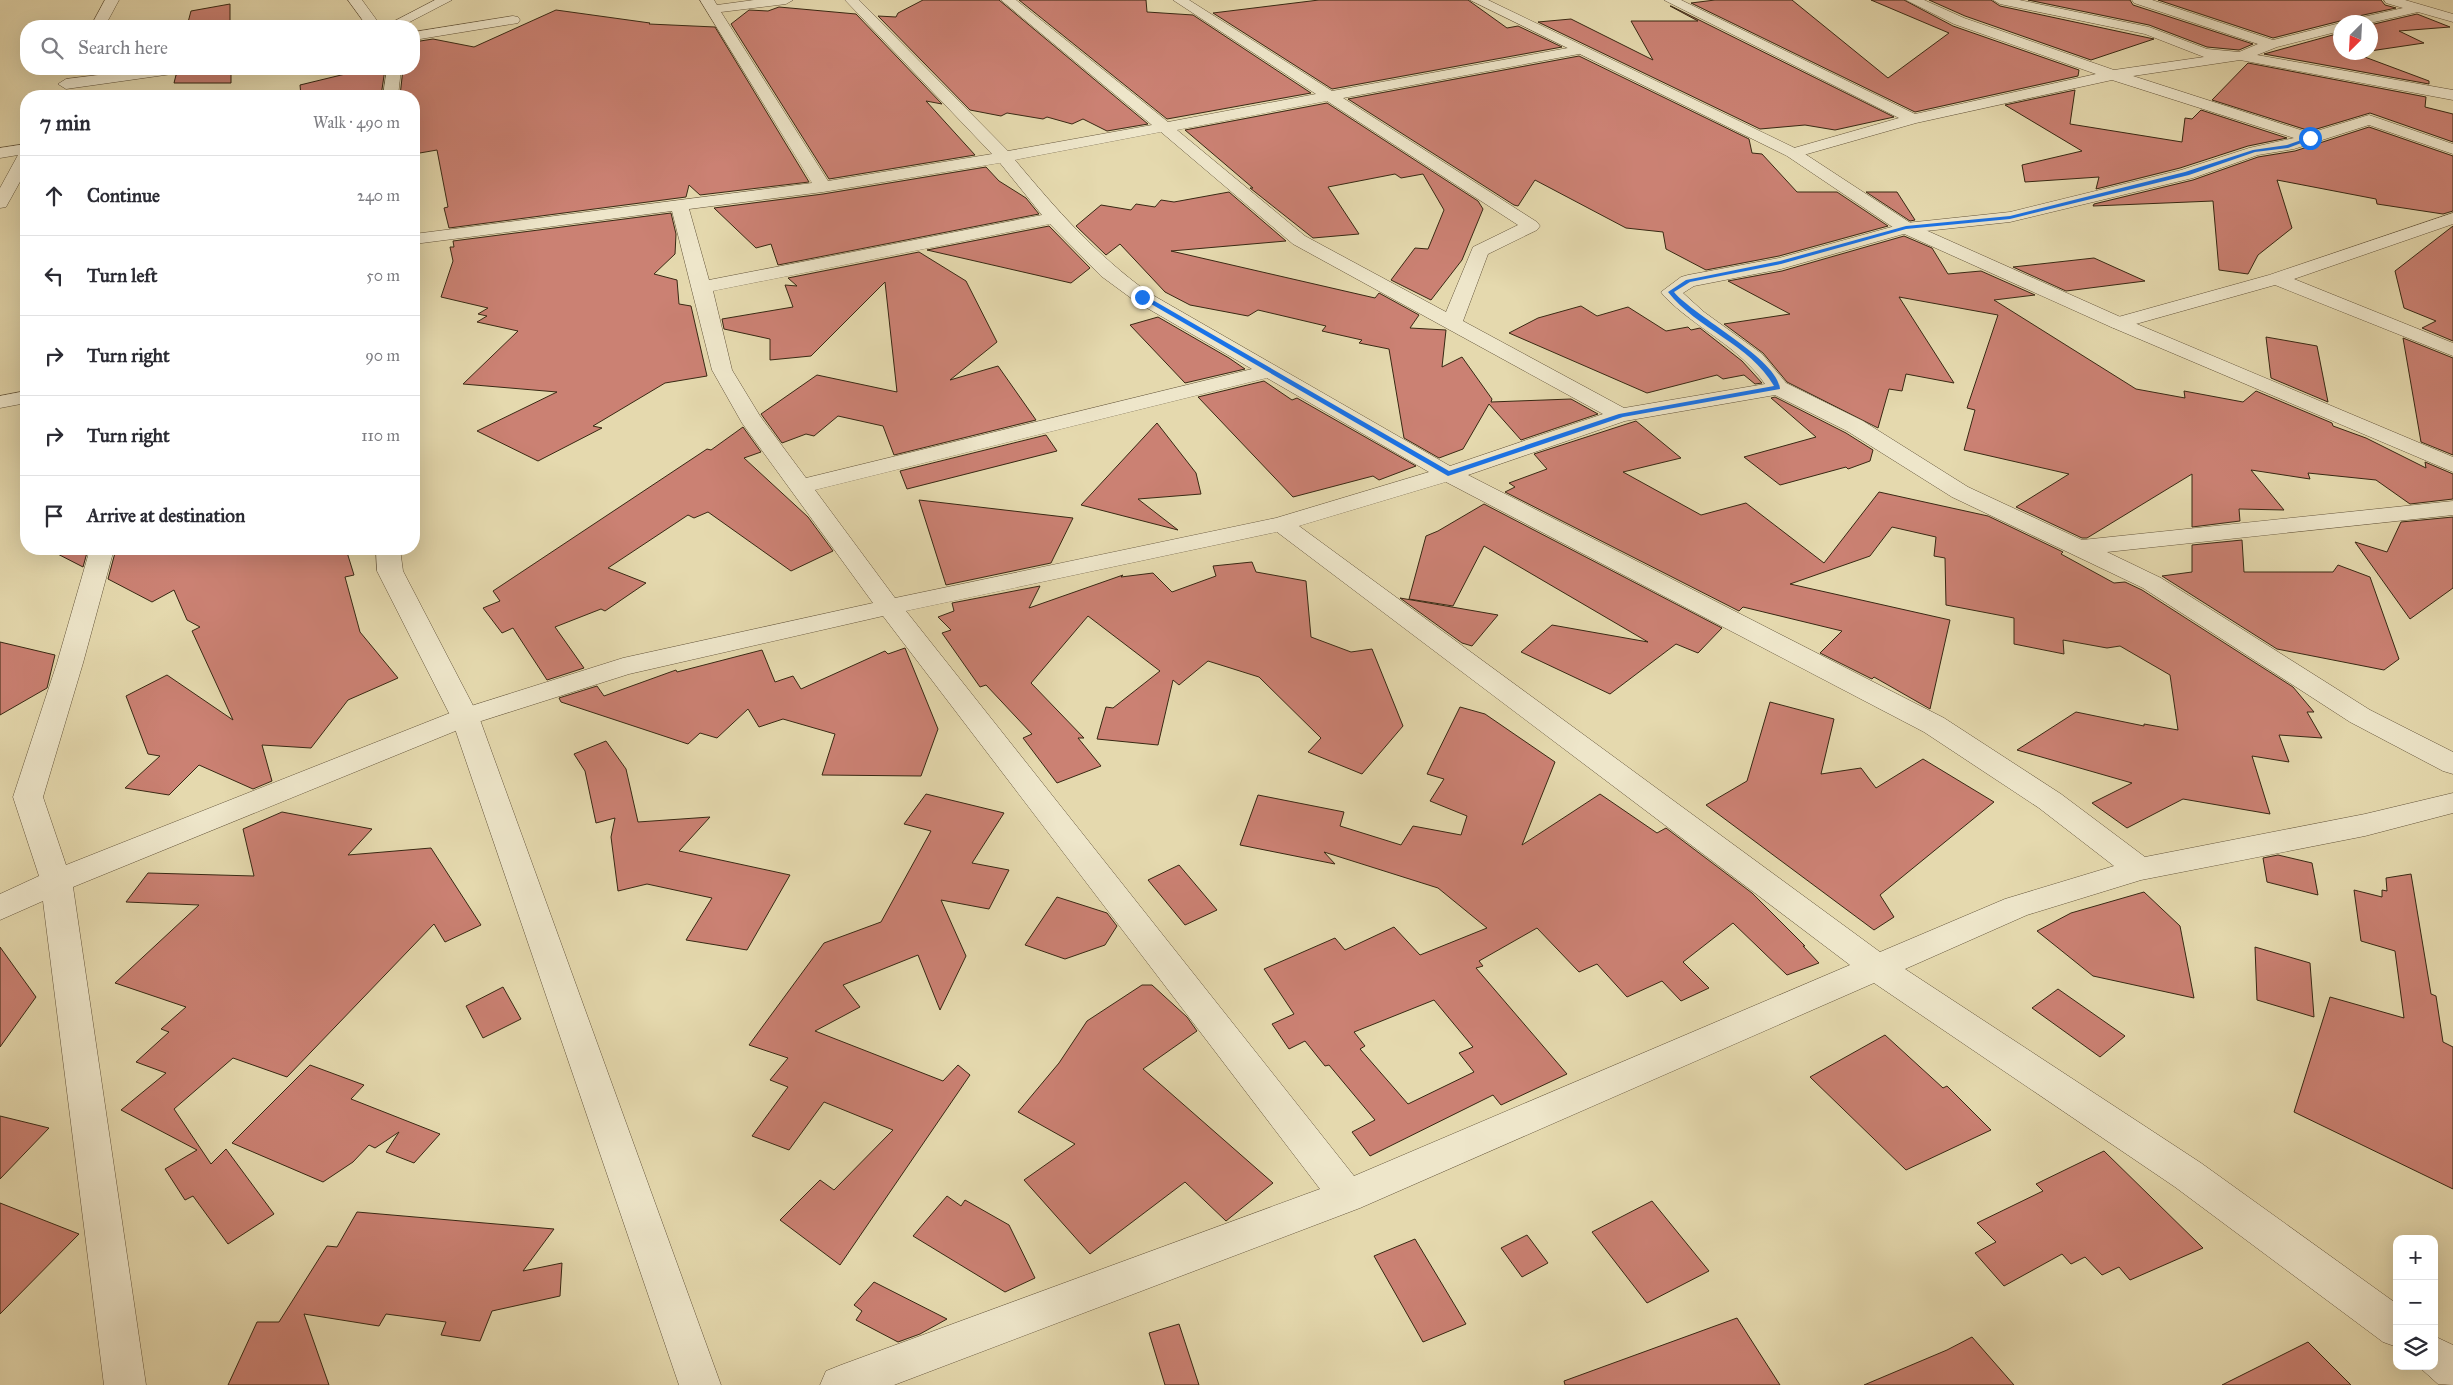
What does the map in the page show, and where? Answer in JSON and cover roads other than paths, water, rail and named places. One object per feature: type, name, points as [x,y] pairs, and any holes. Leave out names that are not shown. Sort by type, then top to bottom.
[{"type":"street","points":[[101,20],[112,0]]},
{"type":"street","points":[[355,0],[370,20]]},
{"type":"street","points":[[404,20],[445,0]]},
{"type":"street","points":[[786,0],[711,5],[823,187]]},
{"type":"street","points":[[852,0],[1004,158],[1054,218],[1108,272],[1142,297],[1448,474],[1934,725],[2050,801],[2140,869]]},
{"type":"street","points":[[1008,0],[1167,129],[1299,240],[1621,415]]},
{"type":"street","points":[[1180,0],[1531,226],[1480,251],[1452,323]]},
{"type":"street","points":[[1477,0],[1793,153],[1906,228],[2118,323],[2453,465]]},
{"type":"street","points":[[1671,0],[1914,119]]},
{"type":"street","points":[[1913,0],[1959,21],[2113,75],[2310,138]]},
{"type":"street","points":[[2000,0],[2149,31],[2205,53],[2240,56],[2453,95]]},
{"type":"street","points":[[2139,0],[2272,44]]},
{"type":"street","points":[[2391,0],[2453,18]]},
{"type":"street","points":[[2378,17],[2418,8]]},
{"type":"street","points":[[420,35],[513,20]]},
{"type":"street","points":[[1793,153],[1914,119],[2113,75],[2240,56],[2272,44],[2333,29]]},
{"type":"street","points":[[420,238],[823,187],[1004,158],[1167,129],[1579,50]]},
{"type":"street","points":[[63,90],[72,75]]},
{"type":"street","points":[[63,90],[146,75]]},
{"type":"street","points":[[391,90],[393,75]]},
{"type":"street","points":[[2453,149],[2369,120],[2288,146],[2255,151],[2187,174],[2010,217],[1906,228],[1781,262],[1688,281],[1671,292],[1683,306],[1724,333],[1768,370],[1778,388],[1855,426],[1960,492],[2152,583],[2360,716],[2453,764]]},
{"type":"street","points":[[0,153],[20,150]]},
{"type":"street","points":[[0,203],[20,167]]},
{"type":"street","points":[[679,206],[702,287],[722,370],[750,418],[802,486],[889,607],[1347,1196]]},
{"type":"street","points":[[702,287],[1054,218]]},
{"type":"street","points":[[2118,323],[2276,279],[2453,218]]},
{"type":"street","points":[[2426,226],[2453,236]]},
{"type":"street","points":[[2276,279],[2453,350]]},
{"type":"street","points":[[802,486],[1271,372]]},
{"type":"street","points":[[0,908],[56,881],[465,717],[623,668],[889,607],[1281,524],[1448,474],[1621,415],[1778,388]]},
{"type":"street","points":[[0,402],[20,398]]},
{"type":"street","points":[[2079,548],[2453,508]]},
{"type":"street","points":[[1281,524],[1878,968],[2188,1175],[2393,1325]]},
{"type":"street","points":[[100,555],[70,663],[28,797],[56,881],[124,1385]]},
{"type":"street","points":[[389,555],[390,571],[465,717],[700,1385]]},
{"type":"street","points":[[841,1385],[1347,1196],[2016,907],[2140,869],[2365,825],[2453,804]]},
{"type":"street","points":[[2438,1359],[2453,1370]]}]
